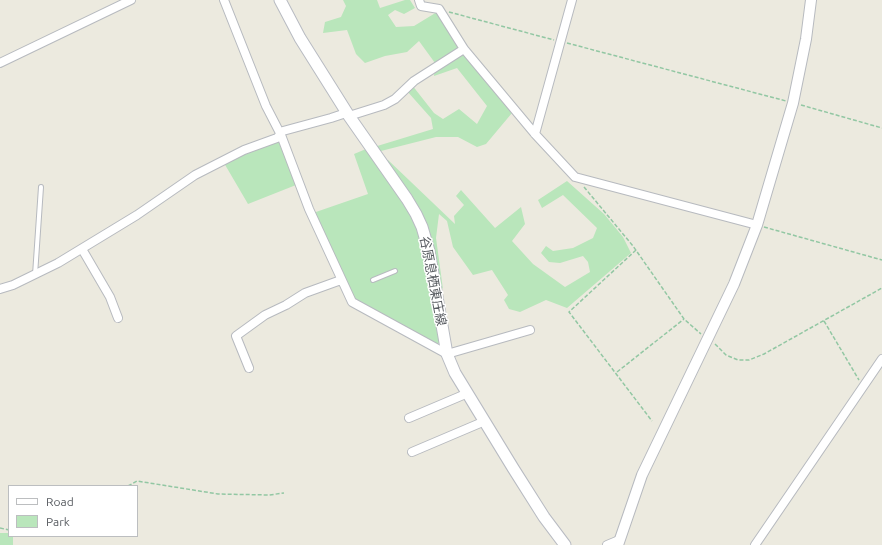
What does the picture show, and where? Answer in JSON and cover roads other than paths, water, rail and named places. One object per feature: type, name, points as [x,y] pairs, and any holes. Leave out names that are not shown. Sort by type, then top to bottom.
[{"type":"main road","name":"谷原息栖東庄線","points":[[280,0],[300,38],[348,115],[407,199],[422,227],[429,251],[447,354],[455,373],[544,517],[565,545]]},
{"type":"street","points":[[0,63],[131,0]]},
{"type":"street","points":[[224,0],[266,106],[280,135],[308,209],[352,302],[447,354],[530,330]]},
{"type":"street","points":[[419,0],[421,6],[439,9],[464,49],[574,177],[757,225]]},
{"type":"street","points":[[536,134],[572,0]]},
{"type":"street","points":[[606,545],[618,543],[642,475],[734,284],[757,225],[793,103],[806,39],[811,0]]},
{"type":"street","points":[[0,289],[13,285],[58,263],[137,215],[195,175],[244,150],[277,138],[283,131],[384,105],[395,99],[414,81],[464,49]]},
{"type":"street","points":[[82,249],[110,297],[118,318]]},
{"type":"street","points":[[249,368],[236,336],[265,315],[286,305],[305,293],[341,280]]},
{"type":"street","points":[[755,545],[882,359]]},
{"type":"street","points":[[410,418],[468,393]]},
{"type":"street","points":[[412,452],[484,421]]},
{"type":"lane","points":[[35,275],[41,187]]},
{"type":"lane","points":[[373,280],[395,271]]}]
